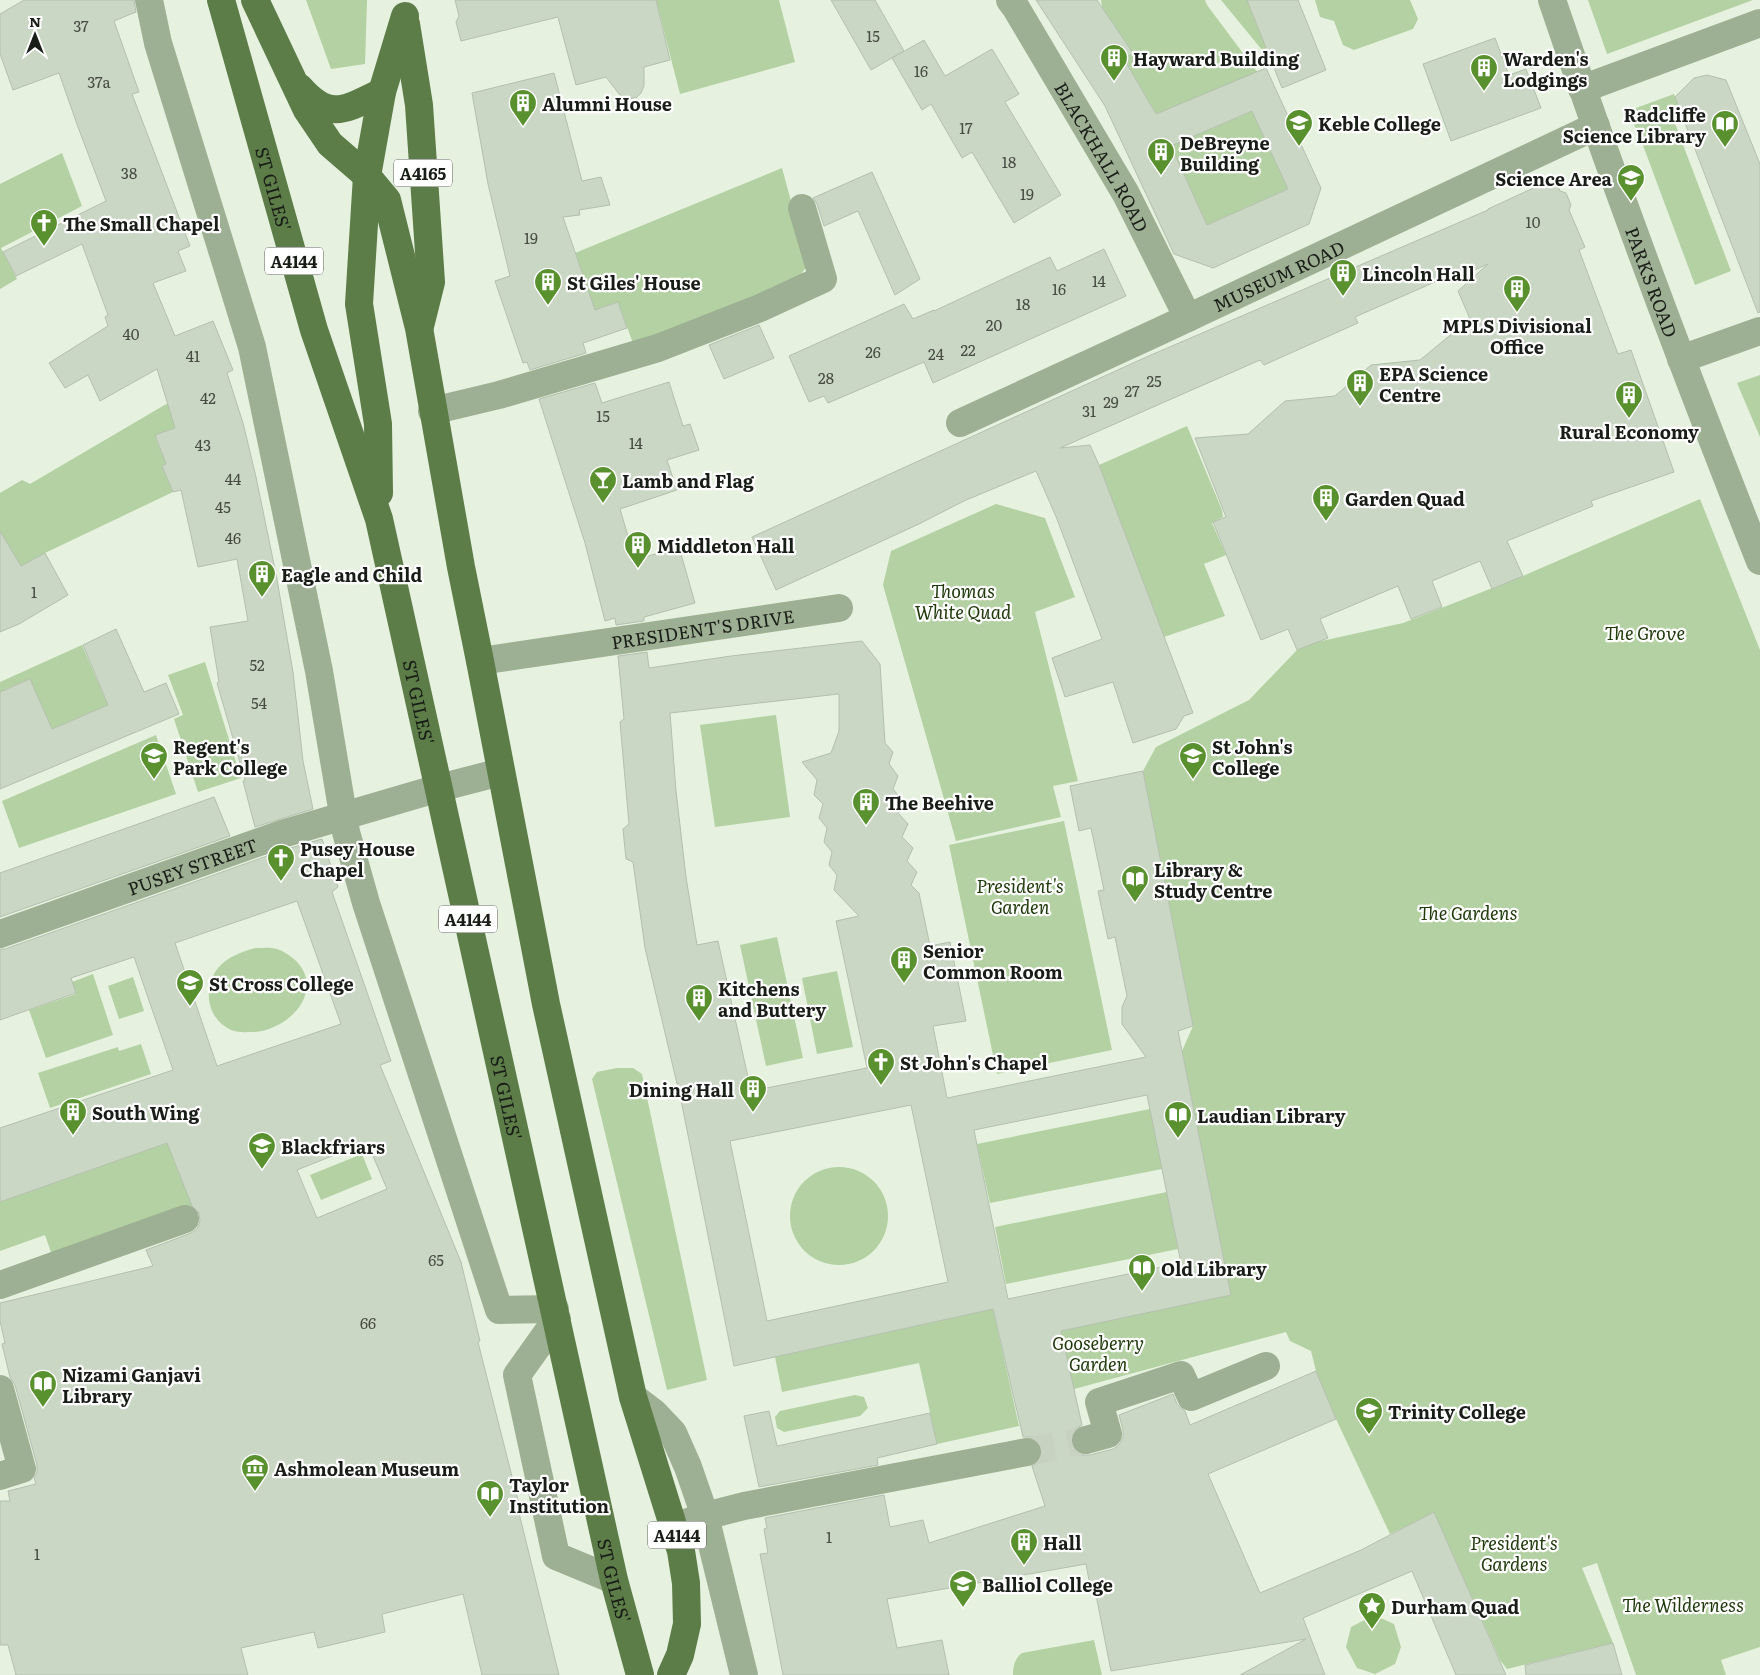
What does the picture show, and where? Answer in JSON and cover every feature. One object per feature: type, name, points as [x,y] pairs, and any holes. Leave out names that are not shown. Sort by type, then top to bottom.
[{"type":"main road","name":"ST GILES'","points":[[221,0],[314,330],[379,519],[614,1580],[640,1675]]},
{"type":"main road","name":"ST GILES'","points":[[256,0],[307,110],[330,144],[367,176],[387,200],[419,328],[460,567],[546,1004],[633,1397],[674,1527],[684,1575],[687,1613],[685,1633],[680,1655],[671,1675]]},
{"type":"main road","name":"ST GILES'","points":[[379,519],[378,424],[360,304],[367,176],[382,92],[405,8]]},
{"type":"main road","name":"ST GILES'","points":[[405,8],[418,105],[431,282],[419,328]]},
{"type":"main road","name":"A4144","points":[[290,76],[312,101],[328,110],[346,109],[382,92]]},
{"type":"street","points":[[149,0],[158,43],[252,347],[320,671],[346,832],[366,903],[499,1310],[556,1314],[517,1375],[556,1556],[614,1580]]},
{"type":"street","name":"BLACKHALL ROAD","points":[[1010,0],[1126,194],[1188,318]]},
{"type":"street","name":"PARKS ROAD","points":[[1552,0],[1582,89],[1681,359],[1760,560]]},
{"type":"street","points":[[1582,89],[1760,23]]},
{"type":"street","name":"MUSEUM ROAD","points":[[960,423],[1596,126]]},
{"type":"street","points":[[432,411],[500,395],[658,348],[760,308],[823,279],[802,208]]},
{"type":"street","points":[[1681,359],[1760,331]]},
{"type":"street","name":"PRESIDENT'S DRIVE","points":[[480,661],[838,608]]},
{"type":"street","name":"PUSEY STREET","points":[[0,934],[282,834],[501,772]]},
{"type":"street","points":[[0,1285],[185,1219]]},
{"type":"street","points":[[1086,1440],[1108,1434],[1099,1402],[1181,1375],[1191,1397],[1266,1366]]},
{"type":"street","points":[[0,1390],[11,1472]]},
{"type":"street","points":[[633,1397],[654,1413],[673,1434],[688,1466],[706,1516],[744,1675]]},
{"type":"street","points":[[674,1527],[744,1506],[1027,1452]]},
{"type":"green space","points":[[306,0],[367,0],[365,64],[331,69]]},
{"type":"green space","points":[[656,0],[779,0],[795,62],[680,94]]},
{"type":"green space","points":[[1101,0],[1205,0],[1254,68],[1277,92],[1199,96],[1213,128],[1252,111],[1288,189],[1207,225],[1157,115],[1124,59],[1102,7]]},
{"type":"green space","points":[[1221,0],[1247,0],[1272,62]]},
{"type":"green space","points":[[1315,0],[1410,0],[1418,19],[1413,29],[1354,50],[1343,45],[1334,21],[1320,17]]},
{"type":"green space","points":[[1588,0],[1753,0],[1607,54]]},
{"type":"green space","points":[[1674,94],[1680,110],[1671,113],[1731,271],[1695,285],[1641,140],[1628,111]]},
{"type":"green space","points":[[62,153],[82,206],[1,248],[17,279],[0,289],[0,184]]},
{"type":"green space","points":[[782,168],[810,262],[799,277],[634,346],[618,302],[595,310],[575,253]]},
{"type":"green space","points":[[1760,375],[1760,437],[1737,383]]},
{"type":"green space","points":[[168,403],[175,429],[158,434],[156,439],[162,454],[185,455],[162,466],[173,492],[45,553],[0,578],[0,493],[22,480],[30,484]]},
{"type":"green space","points":[[1187,426],[1222,510],[1223,517],[1212,523],[1226,555],[1204,564],[1225,616],[1164,637],[1099,465]]},
{"type":"green space","name":"The Gardens","points":[[1700,499],[1760,650],[1760,1647],[1721,1660],[1726,1675],[1636,1675],[1597,1563],[1582,1568],[1613,1643],[1507,1669],[1500,1660],[1434,1513],[1390,1534],[1336,1419],[1316,1371],[1311,1351],[1290,1341],[1286,1332],[1074,1389],[1061,1330],[1231,1295],[1182,1051],[1193,1026],[1143,771],[1156,747],[1249,700],[1297,650],[1317,642],[1403,623],[1523,576]]},
{"type":"green space","name":"Thomas White Quad","points":[[996,504],[1045,518],[1075,597],[1035,612],[1078,781],[1053,786],[1061,817],[956,841],[883,585],[891,551]]},
{"type":"green space","points":[[82,645],[108,705],[52,729],[30,679],[0,692],[0,682]]},
{"type":"green space","points":[[205,662],[241,778],[198,792],[174,719],[183,715],[168,675]]},
{"type":"green space","points":[[776,715],[790,817],[715,827],[700,725]]},
{"type":"green space","points":[[156,735],[176,794],[19,848],[2,801]]},
{"type":"green space","name":"President's Garden","points":[[1064,821],[1112,1050],[997,1074],[949,845]]},
{"type":"green space","points":[[777,937],[803,1058],[766,1066],[740,945]]},
{"type":"green space","points":[[255,948],[277,949],[294,959],[303,971],[307,983],[305,995],[300,1006],[280,1024],[267,1030],[254,1032],[234,1031],[223,1025],[212,1011],[209,994],[210,985],[218,968],[226,961],[240,953]]},
{"type":"green space","points":[[837,971],[853,1047],[817,1054],[802,978]]},
{"type":"green space","points":[[93,974],[113,1035],[46,1058],[29,1010],[76,994],[72,982]]},
{"type":"green space","points":[[133,977],[144,1011],[119,1019],[108,986]]},
{"type":"green space","points":[[141,1044],[151,1074],[50,1108],[38,1073],[118,1047],[119,1051]]},
{"type":"green space","points":[[617,1068],[633,1068],[642,1074],[707,1380],[667,1390],[592,1079],[597,1072]]},
{"type":"green space","points":[[1150,1109],[1162,1169],[990,1203],[977,1144]]},
{"type":"green space","points":[[184,1137],[173,1159],[195,1212],[233,1196],[222,1221],[185,1210],[52,1255],[45,1235],[0,1251],[0,1202]]},
{"type":"green space","points":[[362,1154],[372,1179],[321,1200],[310,1175]]},
{"type":"green space","points":[[829,1167],[849,1167],[858,1170],[874,1181],[885,1197],[888,1206],[888,1226],[885,1235],[874,1251],[858,1262],[849,1265],[829,1265],[812,1257],[798,1243],[790,1226],[790,1206],[798,1189],[812,1175]]},
{"type":"green space","points":[[1167,1192],[1178,1249],[1006,1284],[995,1227]]},
{"type":"green space","points":[[993,1309],[1019,1426],[937,1444],[919,1363],[782,1392],[775,1357]]},
{"type":"green space","points":[[855,1395],[864,1397],[868,1408],[860,1416],[784,1432],[777,1428],[775,1417],[780,1411]]},
{"type":"green space","points":[[1374,1615],[1394,1624],[1401,1647],[1395,1664],[1375,1674],[1357,1668],[1346,1647],[1351,1627]]},
{"type":"green space","points":[[1094,1640],[1102,1675],[1013,1675],[1015,1662],[1022,1653]]},
{"type":"building","points":[[24,0],[134,0],[136,12],[114,21],[139,92],[132,94],[190,246],[178,251],[186,271],[153,283],[175,336],[213,321],[233,370],[227,373],[243,423],[276,574],[293,672],[303,761],[313,809],[255,827],[243,781],[245,780],[217,683],[219,682],[210,627],[248,621],[237,559],[198,567],[181,490],[173,492],[162,466],[166,464],[155,435],[175,428],[157,369],[100,401],[88,375],[65,388],[49,363],[108,326],[105,317],[108,315],[82,244],[16,276],[3,252],[106,201],[59,73],[13,90],[0,54],[0,14]]},
{"type":"building","points":[[455,0],[656,0],[670,60],[644,67],[644,86],[636,98],[624,98],[606,77],[576,85],[558,17],[461,41],[456,22],[459,16]]},
{"type":"building","points":[[831,0],[875,0],[904,51],[871,70]]},
{"type":"building","points":[[1036,0],[1097,0],[1133,53],[1124,59],[1156,114],[1266,68],[1321,188],[1309,224],[1213,268],[1174,254],[1105,106]],"holes":[[[1252,111],[1288,189],[1207,225],[1171,146]]]},
{"type":"building","points":[[1247,0],[1298,0],[1326,70],[1282,88]]},
{"type":"building","name":"Warden's Lodgings","points":[[1495,38],[1509,75],[1526,69],[1541,108],[1451,141],[1423,64]]},
{"type":"building","points":[[924,40],[945,76],[992,49],[1019,94],[1005,102],[1061,195],[1014,223],[972,152],[962,158],[931,104],[922,110],[892,58]]},
{"type":"building","points":[[554,73],[582,181],[601,177],[610,205],[579,210],[580,215],[563,217],[595,310],[618,302],[627,328],[583,343],[586,353],[530,370],[527,362],[523,363],[495,281],[510,276],[488,184],[472,93]]},
{"type":"building","points":[[1707,75],[1726,80],[1760,164],[1760,312],[1758,313],[1675,97],[1694,78]]},
{"type":"building","points":[[872,172],[920,279],[895,295],[858,211],[824,226],[817,204],[813,198]]},
{"type":"building","points":[[1555,178],[1560,191],[1566,193],[1571,205],[1569,210],[1585,247],[1579,250],[1618,354],[1631,350],[1674,472],[1591,501],[1593,506],[1507,541],[1523,576],[1492,589],[1480,561],[1432,581],[1442,607],[1411,619],[1398,586],[1320,619],[1328,638],[1297,650],[1288,629],[1261,640],[1213,522],[1226,517],[1195,438],[1248,434],[1285,401],[1335,396],[1371,365],[1420,360],[1470,319],[1458,291],[1488,264],[1453,280],[1451,275],[1355,317],[1358,323],[1264,365],[1260,360],[1060,448],[1090,445],[1099,465],[1193,713],[1184,716],[1176,729],[1133,743],[1113,682],[1065,697],[1052,658],[1102,639],[1057,519],[1036,471],[964,501],[919,524],[776,590],[752,537],[1144,358],[1488,210]]},
{"type":"building","points":[[1104,249],[1126,296],[933,383],[924,362],[828,403],[824,396],[809,402],[789,356],[904,304],[913,319],[1050,257],[1057,271]]},
{"type":"building","points":[[759,325],[774,358],[724,379],[709,345]]},
{"type":"building","points":[[669,382],[683,426],[690,424],[699,450],[667,460],[677,490],[620,509],[635,560],[679,547],[695,603],[644,617],[644,621],[616,625],[615,618],[605,621],[585,543],[539,399],[595,383],[602,403]]},
{"type":"building","points":[[0,531],[21,566],[45,553],[68,595],[19,624],[0,632]]},
{"type":"building","points":[[116,629],[144,692],[166,683],[179,714],[0,789],[0,692],[30,679],[52,729],[108,705],[83,645]]},
{"type":"building","points":[[862,641],[880,664],[885,743],[893,752],[889,764],[898,776],[893,789],[902,800],[898,813],[908,824],[902,837],[913,848],[907,861],[917,872],[911,885],[919,893],[930,946],[950,942],[966,1021],[933,1026],[947,1098],[1146,1057],[1122,1024],[1122,1007],[1127,996],[1115,937],[1108,939],[1098,891],[1104,890],[1091,828],[1079,831],[1070,786],[1143,771],[1193,1026],[1178,1031],[1231,1295],[1061,1331],[1082,1425],[1075,1429],[1071,1436],[1071,1444],[1075,1451],[1082,1455],[1090,1455],[1113,1449],[1119,1445],[1123,1437],[1119,1415],[1173,1394],[1177,1404],[1185,1411],[1190,1425],[1316,1371],[1336,1419],[1208,1474],[1260,1593],[1361,1550],[1434,1512],[1506,1675],[1456,1675],[1412,1571],[1303,1618],[1325,1675],[1240,1675],[1306,1639],[1111,1671],[1096,1595],[1092,1596],[1086,1564],[887,1599],[897,1648],[942,1640],[949,1675],[783,1675],[760,1554],[768,1553],[764,1529],[767,1528],[765,1518],[884,1495],[890,1527],[923,1520],[929,1543],[1045,1506],[1032,1466],[1042,1458],[1042,1449],[1039,1442],[1033,1437],[1023,1437],[993,1309],[734,1366],[682,1105],[645,948],[633,862],[626,859],[623,829],[629,824],[620,722],[624,719],[618,656],[647,652],[649,668],[731,656]],"holes":[[[839,694],[839,731],[831,753],[802,762],[817,780],[814,795],[823,804],[819,818],[827,828],[824,842],[832,852],[829,865],[837,875],[834,890],[859,916],[836,921],[867,1068],[751,1091],[718,941],[697,945],[686,877],[676,791],[670,713]],[[1147,1095],[1181,1263],[1008,1299],[974,1130]],[[911,1105],[948,1282],[767,1321],[730,1141]]]},
{"type":"building","points":[[214,797],[230,836],[0,917],[0,873]]},
{"type":"building","points":[[322,839],[338,887],[332,892],[391,1061],[380,1065],[461,1262],[480,1341],[478,1342],[521,1512],[519,1513],[559,1675],[482,1675],[463,1594],[382,1614],[385,1632],[318,1648],[314,1632],[241,1648],[248,1675],[16,1675],[8,1645],[0,1645],[0,1501],[10,1501],[8,1491],[36,1484],[34,1478],[37,1472],[37,1465],[2,1344],[5,1343],[0,1321],[0,1303],[153,1266],[146,1250],[191,1233],[197,1229],[200,1221],[199,1213],[192,1206],[167,1143],[0,1202],[0,1128],[173,1070],[134,957],[71,978],[76,993],[0,1020],[0,949],[5,949],[287,849]],"holes":[[[297,901],[341,1024],[217,1066],[175,943]],[[367,1142],[387,1189],[317,1218],[297,1170]]]},
{"type":"building","points":[[769,1411],[777,1446],[930,1413],[937,1444],[877,1458],[878,1465],[759,1487],[744,1416]]},
{"type":"building","points":[[1613,1643],[1622,1675],[1526,1675],[1525,1665]]},
{"type":"tunnel","points":[[1027,1452],[1086,1440]]},
{"type":"place","name":"Hayward Building","points":[[1114,82]]},
{"type":"place","name":"Warden's Lodgings","points":[[1484,92]]},
{"type":"place","name":"Alumni House","points":[[523,127]]},
{"type":"place","name":"Keble College","points":[[1299,147]]},
{"type":"place","name":"Radcliffe Science Library","points":[[1725,148]]},
{"type":"place","name":"DeBreyne Building","points":[[1161,176]]},
{"type":"place","name":"Science Area","points":[[1631,202]]},
{"type":"place","name":"The Small Chapel","points":[[44,247]]},
{"type":"place","name":"Lincoln Hall","points":[[1343,297]]},
{"type":"place","name":"St Giles' House","points":[[548,306]]},
{"type":"place","name":"MPLS Divisional Office","points":[[1517,313]]},
{"type":"place","name":"EPA Science Centre","points":[[1360,407]]},
{"type":"place","name":"Rural Economy","points":[[1629,419]]},
{"type":"place","name":"Lamb and Flag","points":[[603,504]]},
{"type":"place","name":"Garden Quad","points":[[1326,522]]},
{"type":"place","name":"Middleton Hall","points":[[638,569]]},
{"type":"place","name":"Eagle and Child","points":[[262,598]]},
{"type":"place","name":"Regent's Park College","points":[[154,780]]},
{"type":"place","name":"St John's College","points":[[1193,780]]},
{"type":"place","name":"The Beehive","points":[[866,826]]},
{"type":"place","name":"Pusey House Chapel","points":[[281,882]]},
{"type":"place","name":"Library & Study Centre","points":[[1135,903]]},
{"type":"place","name":"Senior Common Room","points":[[904,984]]},
{"type":"place","name":"St Cross College","points":[[190,1007]]},
{"type":"place","name":"Kitchens and Buttery","points":[[699,1022]]},
{"type":"place","name":"St John's Chapel","points":[[881,1086]]},
{"type":"place","name":"Dining Hall","points":[[753,1113]]},
{"type":"place","name":"South Wing","points":[[73,1136]]},
{"type":"place","name":"Laudian Library","points":[[1178,1139]]},
{"type":"place","name":"Blackfriars","points":[[262,1170]]},
{"type":"place","name":"Old Library","points":[[1142,1292]]},
{"type":"place","name":"Nizami Ganjavi Library","points":[[43,1408]]},
{"type":"place","name":"Trinity College","points":[[1369,1435]]},
{"type":"place","name":"Ashmolean Museum","points":[[255,1492]]},
{"type":"place","name":"Taylor Institution","points":[[490,1518]]},
{"type":"place","name":"Hall","points":[[1024,1566]]},
{"type":"place","name":"Balliol College","points":[[963,1608]]},
{"type":"place","name":"Durham Quad","points":[[1372,1630]]},
{"type":"park label","name":"The Grove","points":[[1645,632]]},
{"type":"park label","name":"Gooseberry Garden","points":[[1098,1352]]},
{"type":"park label","name":"President's Gardens","points":[[1514,1552]]},
{"type":"park label","name":"The Wilderness","points":[[1683,1604]]}]
